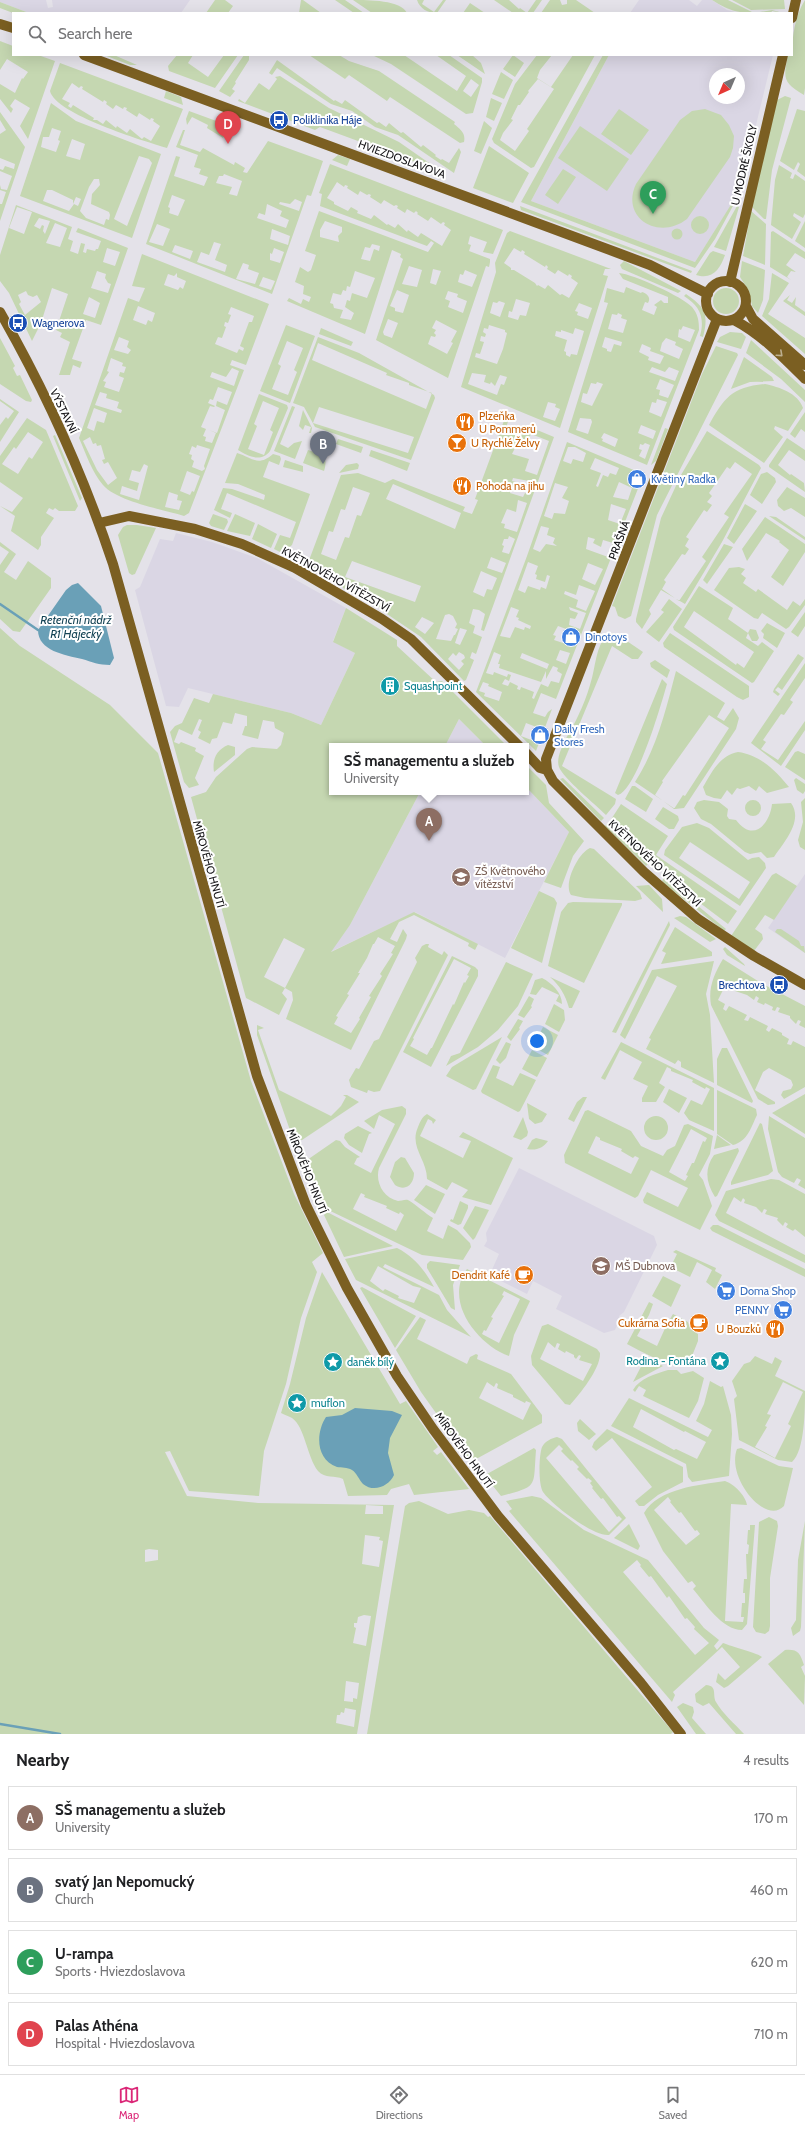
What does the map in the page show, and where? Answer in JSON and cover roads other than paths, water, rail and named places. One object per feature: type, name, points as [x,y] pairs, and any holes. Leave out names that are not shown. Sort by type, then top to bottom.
[{"type":"street","points":[[793,14],[796,0]]},
{"type":"street","points":[[0,24],[12,28]]},
{"type":"street","name":"HVIEZDOSLAVOVA","points":[[87,56],[618,253],[650,266],[708,294]]},
{"type":"street","name":"U MODRÉ ŠKOLY","points":[[730,282],[783,56]]},
{"type":"street","points":[[746,306],[742,314],[734,320],[725,321],[717,319],[707,307],[708,294],[717,284],[730,282],[743,291],[746,306],[753,318],[805,365]]},
{"type":"street","name":"VÝSTAVNÍ","points":[[0,312],[61,432],[99,522]]},
{"type":"street","name":"PRAŠNÁ","points":[[547,770],[546,759],[717,319]]},
{"type":"street","points":[[734,320],[753,331],[769,344],[805,379]]},
{"type":"street","name":"KVĚTNOVÉHO VÍTĚZSTVÍ","points":[[99,522],[129,516],[180,526],[242,544],[295,568],[382,619],[411,639],[516,743]]},
{"type":"street","name":"MÍROVÉHO HNUTÍ","points":[[99,522],[113,564],[257,1076],[290,1164],[329,1254],[397,1376],[466,1476],[498,1516],[641,1683],[682,1734]]},
{"type":"street","name":"KVĚTNOVÉHO VÍTĚZSTVÍ","points":[[529,756],[540,768],[547,770],[553,781],[644,872],[678,902],[723,937],[805,985]]},
{"type":"water","name":"Retenční nádrž R1 Hájecký","points":[[78,583],[101,606],[114,658],[110,665],[61,654],[47,647],[42,643],[39,637],[38,630],[66,590],[72,585]]},
{"type":"water","points":[[355,1408],[392,1411],[402,1415],[390,1438],[388,1453],[394,1475],[389,1482],[381,1487],[367,1487],[363,1484],[354,1471],[348,1468],[337,1467],[330,1463],[321,1452],[319,1437],[320,1430],[326,1417],[342,1415]]},
{"type":"waterway","points":[[0,604],[38,630]]},
{"type":"waterway","points":[[0,1724],[60,1734]]},
{"type":"place","name":"Poliklinika Háje","points":[[279,120]]},
{"type":"place","name":"Palas Athéna","points":[[228,144]]},
{"type":"place","name":"U-rampa","points":[[653,214]]},
{"type":"place","name":"Wagnerova","points":[[18,323]]},
{"type":"place","name":"Plzeňka U Pommerů","points":[[465,422]]},
{"type":"place","name":"U Rychlé Želvy","points":[[457,443]]},
{"type":"place","name":"svatý Jan Nepomucký","points":[[323,464]]},
{"type":"place","name":"Květiny Radka","points":[[637,479]]},
{"type":"place","name":"Pohoda na jihu","points":[[462,486]]},
{"type":"place","name":"Dinotoys","points":[[571,637]]},
{"type":"place","name":"Squashpoint","points":[[390,686]]},
{"type":"place","name":"Daily Fresh Stores","points":[[540,735]]},
{"type":"place","name":"SŠ managementu a služeb","points":[[429,841]]},
{"type":"place","name":"ZŠ Květnového vítězství","points":[[461,877]]},
{"type":"place","name":"Brechtova","points":[[779,985]]},
{"type":"place","name":"MŠ Dubnova","points":[[601,1266]]},
{"type":"place","name":"Dendrit Kafé","points":[[524,1275]]},
{"type":"place","name":"Doma Shop","points":[[726,1291]]},
{"type":"place","name":"PENNY","points":[[783,1310]]},
{"type":"place","name":"Cukrárna Sofia","points":[[699,1323]]},
{"type":"place","name":"U Bouzků","points":[[775,1329]]},
{"type":"place","name":"Rodina - Fontána","points":[[720,1361]]},
{"type":"place","name":"daněk bílý","points":[[333,1362]]},
{"type":"place","name":"muflon","points":[[297,1403]]}]
